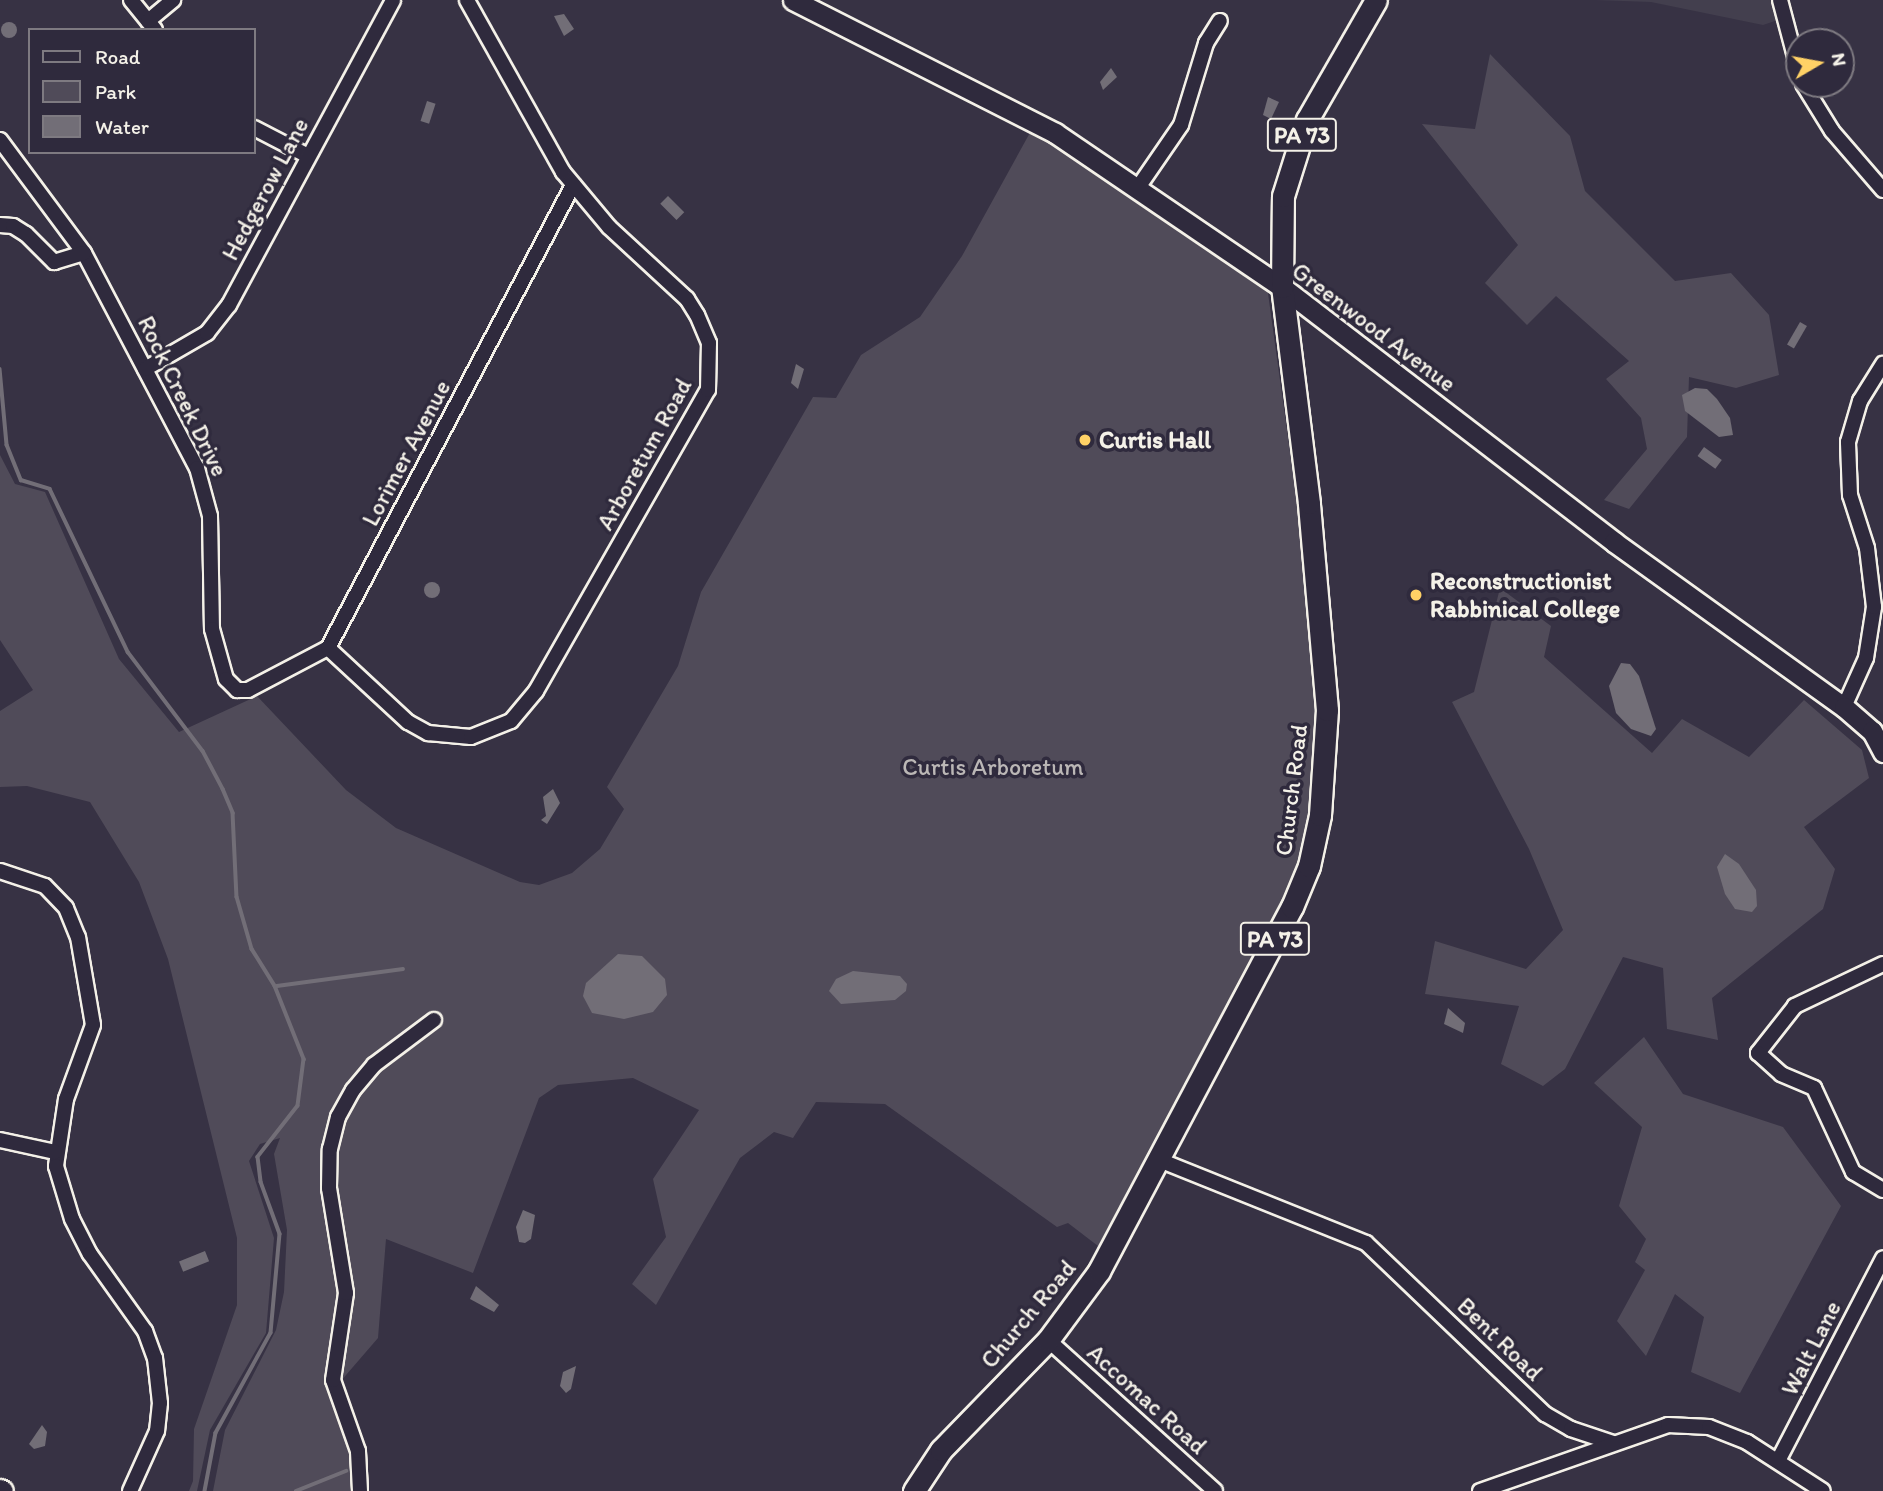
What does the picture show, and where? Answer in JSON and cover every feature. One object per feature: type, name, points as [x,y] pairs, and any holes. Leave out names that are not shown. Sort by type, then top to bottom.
[{"type":"main road","name":"Greenwood Avenue","points":[[793,0],[1055,133],[1282,287],[1614,542],[1844,707],[1872,731],[1883,752]]},
{"type":"main road","name":"Church Road","points":[[914,1491],[941,1450],[1048,1340],[1099,1271],[1292,907],[1309,866],[1320,815],[1327,710],[1309,503],[1282,287],[1283,196],[1307,120],[1376,0]]},
{"type":"street","points":[[131,0],[152,25],[173,0]]},
{"type":"street","name":"Hedgerow Lane","points":[[145,369],[206,333],[222,315],[393,0]]},
{"type":"street","name":"Arboretum Road","points":[[328,648],[397,712],[428,733],[471,737],[512,720],[536,691],[702,403],[711,366],[703,323],[687,299],[608,227],[573,185],[552,156],[467,0]]},
{"type":"street","points":[[1780,0],[1787,28]]},
{"type":"street","points":[[1138,189],[1181,125],[1206,43],[1220,21]]},
{"type":"street","points":[[1812,98],[1832,131],[1883,190]]},
{"type":"street","points":[[256,129],[308,156]]},
{"type":"street","name":"Rock Creek Drive","points":[[0,140],[84,253],[186,445],[204,490],[212,555],[212,629],[226,679],[233,688],[248,690],[328,648]]},
{"type":"street","name":"Lorimer Avenue","points":[[328,648],[573,185]]},
{"type":"street","points":[[0,225],[26,234],[54,261],[84,253]]},
{"type":"street","points":[[1844,707],[1866,658],[1874,607],[1867,548],[1850,495],[1848,442],[1860,401],[1883,363]]},
{"type":"street","points":[[0,871],[45,886],[66,908],[78,937],[92,1033],[66,1099],[55,1152],[72,1219],[104,1276],[145,1331],[155,1358],[160,1403],[157,1431],[130,1491]]},
{"type":"street","points":[[1883,964],[1795,1006],[1758,1053],[1781,1074],[1814,1088],[1853,1172],[1883,1190]]},
{"type":"street","points":[[360,1491],[358,1451],[333,1380],[346,1293],[328,1188],[330,1149],[338,1117],[353,1090],[374,1065],[434,1020]]},
{"type":"street","points":[[0,1140],[55,1152]]},
{"type":"street","name":"Bent Road","points":[[1157,1159],[1366,1243],[1545,1414],[1571,1429],[1613,1443]]},
{"type":"street","name":"Walt Lane","points":[[1779,1459],[1883,1258]]},
{"type":"street","name":"Accomac Road","points":[[1048,1340],[1215,1491]]},
{"type":"street","points":[[1480,1491],[1668,1425],[1709,1427],[1779,1459],[1823,1491]]},
{"type":"shaded area","points":[[1595,0],[1772,0],[1778,20],[1763,25],[1651,2]]},
{"type":"green space","points":[[1490,54],[1570,136],[1585,191],[1675,281],[1731,273],[1769,315],[1779,375],[1736,388],[1689,377],[1687,437],[1629,509],[1604,500],[1647,449],[1641,418],[1606,379],[1629,361],[1556,296],[1527,325],[1485,283],[1518,245],[1422,124],[1475,129]]},
{"type":"green space","name":"Curtis Arboretum","points":[[1032,129],[1267,286],[1299,517],[1318,724],[1311,822],[1298,871],[1278,919],[1098,1246],[1068,1223],[1057,1227],[885,1104],[816,1102],[793,1138],[774,1132],[740,1158],[656,1305],[632,1284],[666,1237],[653,1179],[699,1110],[633,1078],[558,1085],[539,1098],[473,1273],[386,1239],[378,1338],[340,1382],[351,1285],[349,1251],[337,1211],[330,1123],[341,1278],[331,1357],[353,1452],[355,1491],[213,1491],[225,1430],[276,1330],[284,1292],[287,1230],[274,1154],[280,1138],[260,1144],[249,1161],[274,1238],[266,1333],[210,1430],[197,1491],[189,1491],[193,1481],[194,1429],[237,1305],[237,1238],[168,959],[139,882],[90,802],[27,786],[0,787],[0,711],[33,690],[0,640],[0,455],[15,484],[45,492],[119,659],[179,732],[257,696],[346,790],[396,828],[520,882],[539,885],[572,873],[600,849],[624,809],[607,787],[678,666],[701,592],[813,397],[836,398],[861,355],[920,317],[962,256]]},
{"type":"green space","points":[[1500,588],[1551,626],[1544,657],[1652,753],[1682,719],[1749,757],[1804,700],[1862,750],[1869,778],[1804,827],[1835,869],[1823,909],[1712,998],[1718,1040],[1667,1029],[1663,968],[1623,957],[1565,1069],[1543,1086],[1501,1064],[1519,1006],[1425,994],[1435,941],[1526,969],[1563,930],[1529,849],[1452,702],[1474,692]]},
{"type":"green space","points":[[1644,1037],[1683,1094],[1783,1127],[1841,1206],[1740,1393],[1691,1372],[1704,1317],[1675,1294],[1646,1356],[1617,1321],[1645,1270],[1635,1262],[1646,1239],[1619,1206],[1642,1127],[1594,1083]]},
{"type":"water","points":[[564,14],[574,29],[564,36],[554,16]]},
{"type":"water","points":[[6,22],[12,22],[17,30],[15,36],[6,38],[1,33],[1,27]]},
{"type":"water","points":[[1111,68],[1117,77],[1103,90],[1100,82]]},
{"type":"water","points":[[1268,97],[1279,102],[1271,119],[1263,115]]},
{"type":"water","points":[[427,101],[436,104],[429,124],[421,121]]},
{"type":"water","points":[[668,196],[684,212],[676,220],[660,204]]},
{"type":"water","points":[[1800,322],[1807,326],[1794,349],[1787,345]]},
{"type":"water","points":[[796,364],[804,369],[798,389],[791,383]]},
{"type":"water","points":[[1695,388],[1707,389],[1717,399],[1730,418],[1733,435],[1719,437],[1685,411],[1682,395]]},
{"type":"water","points":[[1704,447],[1722,460],[1715,469],[1698,456]]},
{"type":"water","points":[[432,582],[438,584],[438,596],[432,598],[426,596],[424,590],[426,584]]},
{"type":"water","points":[[1621,663],[1630,664],[1639,676],[1656,729],[1651,736],[1631,729],[1616,713],[1609,686]]},
{"type":"water","points":[[553,789],[560,803],[547,824],[541,820],[546,816],[543,797]]},
{"type":"water","points":[[1725,854],[1739,864],[1756,890],[1757,906],[1752,912],[1735,909],[1725,894],[1717,867]]},
{"type":"water","points":[[618,954],[642,956],[665,979],[667,995],[653,1012],[624,1019],[592,1013],[583,996],[586,983]]},
{"type":"water","points":[[853,971],[900,976],[907,984],[906,991],[895,1000],[841,1004],[829,991],[836,979]]},
{"type":"water","points":[[1448,1008],[1465,1023],[1463,1033],[1444,1024]]},
{"type":"water","points":[[523,1210],[535,1215],[531,1239],[525,1243],[519,1242],[516,1227]]},
{"type":"water","points":[[205,1251],[209,1261],[183,1272],[179,1261]]},
{"type":"water","points":[[476,1286],[499,1305],[494,1312],[470,1299]]},
{"type":"water","points":[[576,1366],[571,1389],[566,1393],[560,1386],[563,1372]]},
{"type":"water","points":[[42,1425],[47,1432],[45,1446],[34,1449],[29,1444]]},
{"type":"waterway","points":[[0,369],[7,445],[21,480],[50,489],[128,652],[203,751],[223,789],[233,813],[237,897],[252,949],[275,986],[304,1059],[298,1106],[258,1157],[261,1182],[280,1234],[271,1333],[216,1433],[205,1491]]},
{"type":"waterway","points":[[277,986],[403,969]]},
{"type":"waterway","points":[[296,1491],[346,1471]]},
{"type":"place","name":"Curtis Hall","points":[[1085,440]]},
{"type":"place","name":"Reconstructionist Rabbinical College","points":[[1416,595]]}]
